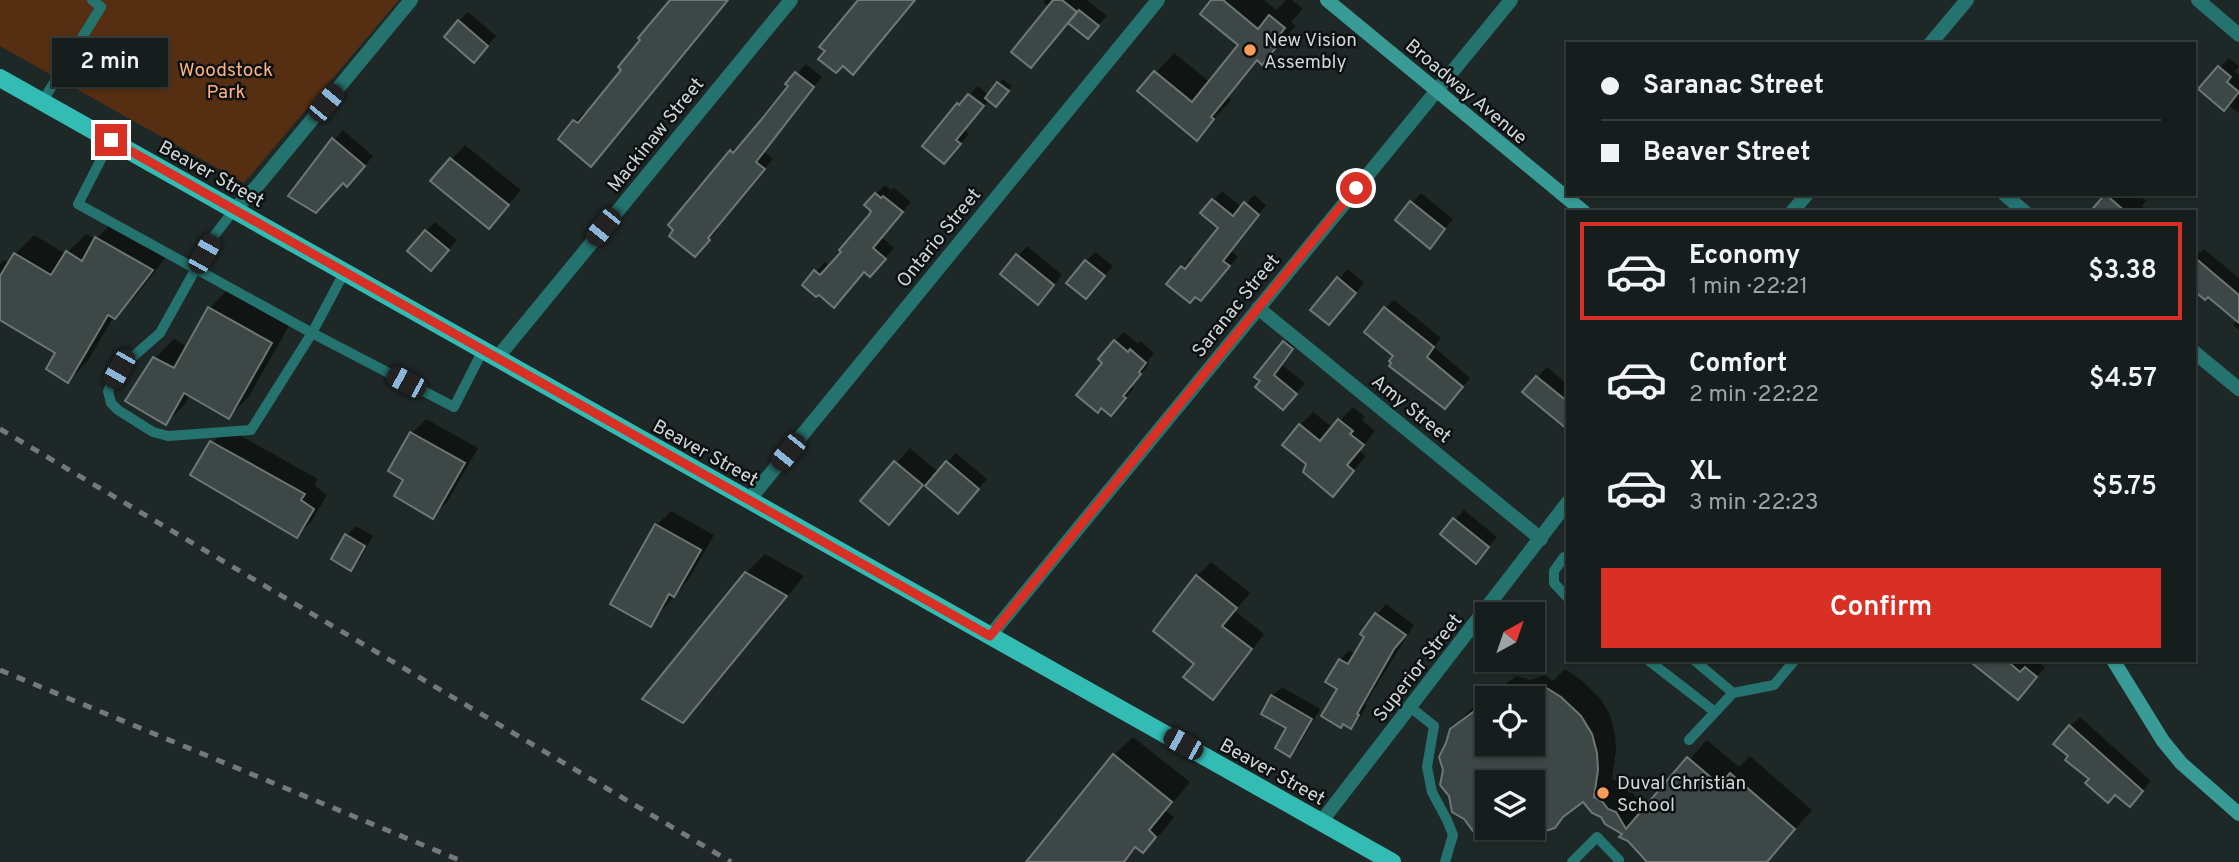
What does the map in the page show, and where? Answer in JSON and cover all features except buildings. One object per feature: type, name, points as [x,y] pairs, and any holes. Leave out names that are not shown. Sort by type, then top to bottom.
[{"type":"main road","name":"Beaver Street","points":[[0,78],[1392,862]]},
{"type":"street","points":[[234,210],[258,185],[411,0]]},
{"type":"street","name":"Mackinaw Street","points":[[490,354],[790,0]]},
{"type":"street","name":"Ontario Street","points":[[749,500],[958,241],[1158,0]]},
{"type":"street","name":"Broadway Avenue","points":[[1327,0],[1582,210]]},
{"type":"street","name":"Saranac Street","points":[[990,636],[1511,0]]},
{"type":"street","points":[[1932,42],[1967,0]]},
{"type":"street","points":[[2198,0],[2239,35]]},
{"type":"street","points":[[1794,210],[1805,196]]},
{"type":"street","points":[[2006,196],[2023,210]]},
{"type":"street","name":"Amy Street","points":[[1258,308],[1541,538]]},
{"type":"street","points":[[2196,354],[2239,388]]},
{"type":"street","name":"Superior Street","points":[[1321,822],[1566,505]]},
{"type":"street","points":[[2114,662],[2163,741],[2181,763],[2239,814]]},
{"type":"lane","points":[[42,102],[101,7],[92,0]]},
{"type":"lane","points":[[111,140],[78,204],[312,333],[454,407],[490,354]]},
{"type":"lane","points":[[234,210],[214,236],[160,333],[119,369],[110,384],[108,391],[111,403],[153,432],[168,436],[251,430],[312,333],[345,271]]},
{"type":"lane","points":[[1566,557],[1564,556],[1554,571],[1554,583],[1566,596]]},
{"type":"lane","points":[[1651,662],[1715,712]]},
{"type":"lane","points":[[1696,662],[1733,693]]},
{"type":"lane","points":[[1689,740],[1733,693],[1774,685],[1793,662]]},
{"type":"lane","points":[[1410,707],[1434,726],[1427,767],[1432,792],[1452,835],[1445,862]]},
{"type":"lane","points":[[1572,862],[1597,837],[1618,862]]},
{"type":"green space","name":"Woodstock Park","points":[[0,0],[399,0],[244,183],[0,46]]},
{"type":"railway","points":[[0,429],[731,862]]},
{"type":"railway","points":[[0,670],[464,862]]},
{"type":"place","name":"New Vision Assembly","points":[[1250,50]]},
{"type":"place","name":"Duval Christian School","points":[[1603,793]]},
{"type":"route","points":[[111,140],[990,636],[1356,188]]}]
